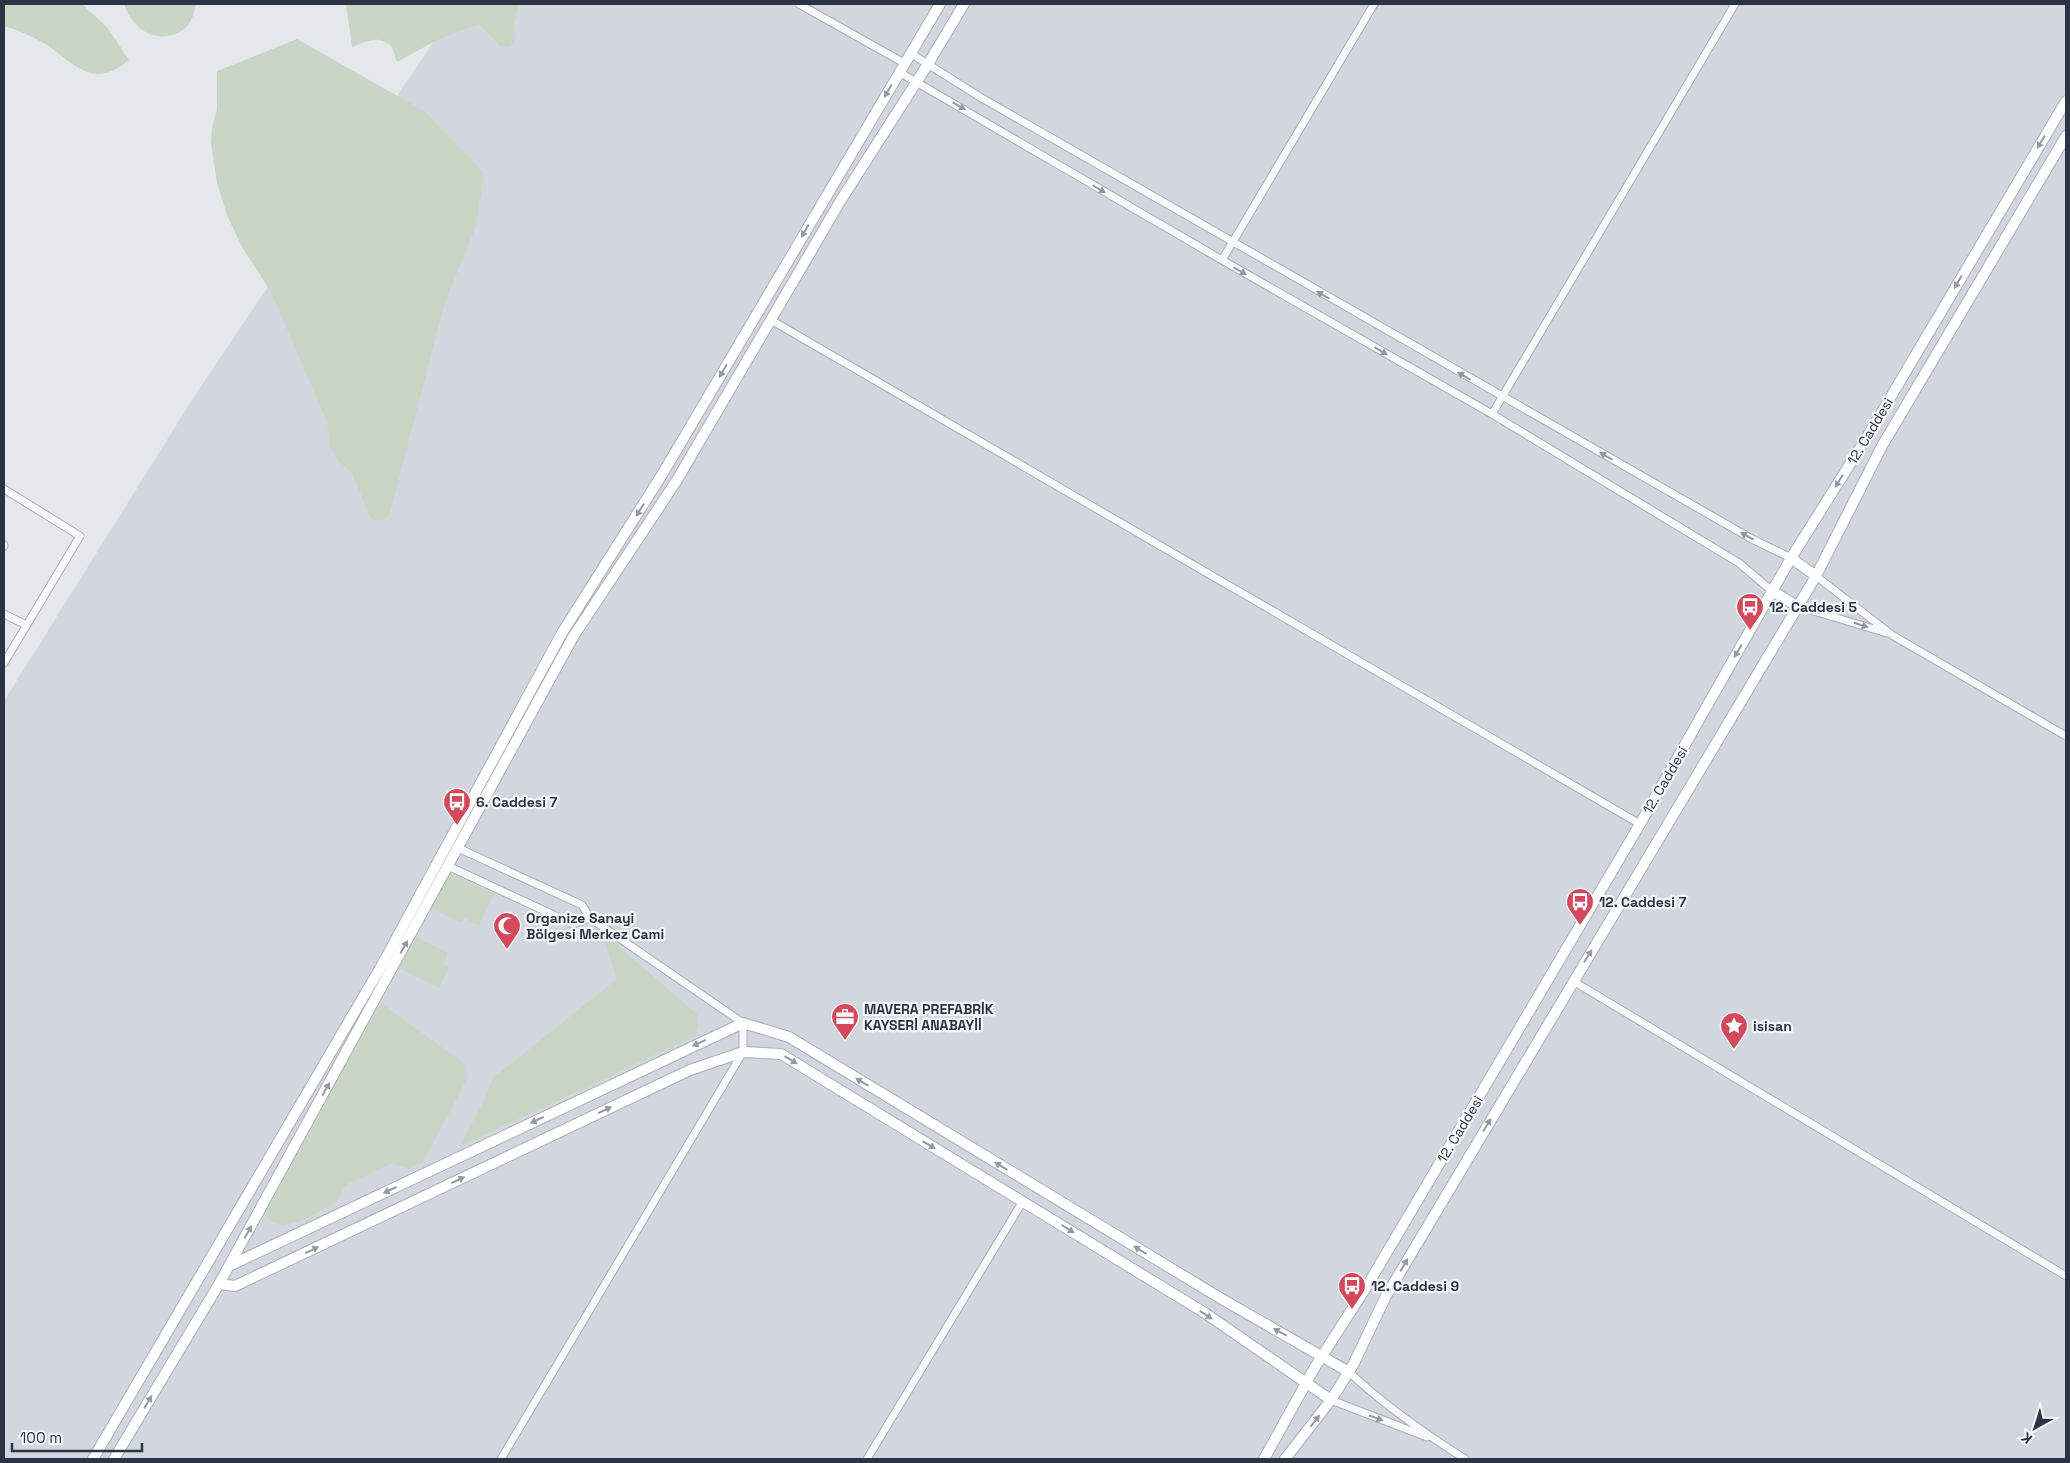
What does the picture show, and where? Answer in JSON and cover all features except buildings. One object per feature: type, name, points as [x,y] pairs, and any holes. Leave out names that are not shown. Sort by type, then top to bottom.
[{"type":"street","points":[[799,4],[902,67],[917,82],[1222,260],[1492,414],[1738,563],[1772,591],[1797,606],[1892,635]]},
{"type":"street","points":[[93,1459],[382,965],[562,633],[663,473],[940,4]]},
{"type":"street","points":[[114,1459],[219,1284],[573,637],[677,480],[842,200],[964,4]]},
{"type":"street","points":[[1222,260],[1374,4]]},
{"type":"street","points":[[1492,414],[1736,4]]},
{"type":"street","points":[[910,53],[980,97],[1502,397],[1752,539],[1791,558],[1892,635],[2066,736]]},
{"type":"street","name":"12. Caddesi","points":[[1264,1459],[1306,1384],[1377,1269],[1640,824],[1791,558],[1867,437],[2066,100]]},
{"type":"street","name":"12. Caddesi","points":[[1285,1459],[1331,1400],[1349,1372],[1386,1296],[1816,576],[1882,446],[2066,136]]},
{"type":"street","points":[[771,320],[1640,824]]},
{"type":"street","points":[[4,490],[80,536],[4,663]]},
{"type":"street","points":[[4,614],[26,625]]},
{"type":"street","points":[[458,848],[582,905],[590,918],[744,1023],[789,1037],[1220,1298],[1323,1356],[1349,1372],[1368,1390],[1435,1440],[1465,1459]]},
{"type":"street","points":[[448,866],[573,924],[590,918]]},
{"type":"street","points":[[1573,981],[2066,1276]]},
{"type":"street","points":[[229,1266],[744,1023]]},
{"type":"street","points":[[501,1459],[744,1052],[744,1023]]},
{"type":"street","points":[[219,1284],[235,1286],[690,1070],[744,1052],[781,1054],[1205,1314],[1331,1400],[1435,1440]]},
{"type":"street","points":[[867,1459],[1031,1185]]},
{"type":"shaded area","points":[[459,4],[2066,4],[2066,1459],[4,1459],[4,701],[197,392]]},
{"type":"green space","points":[[4,4],[82,4],[107,27],[129,60],[116,69],[105,73],[95,74],[85,71],[42,42],[4,26]]},
{"type":"green space","points":[[124,4],[196,4],[192,18],[187,26],[177,33],[157,36],[150,34],[137,25],[131,19]]},
{"type":"green space","points":[[346,4],[519,4],[514,24],[515,41],[509,47],[500,46],[479,24],[439,39],[397,62],[392,47],[382,41],[373,40],[352,47]]},
{"type":"green space","points":[[297,39],[424,111],[484,173],[476,226],[444,305],[390,513],[384,519],[379,520],[371,519],[352,473],[338,461],[330,447],[327,422],[271,292],[242,247],[227,215],[217,183],[211,143],[212,127],[217,110],[217,71]]},
{"type":"green space","points":[[449,872],[494,894],[479,925],[464,918],[461,923],[431,908]]},
{"type":"green space","points":[[596,927],[697,1014],[698,1026],[695,1036],[459,1147],[484,1101],[493,1078],[617,979],[605,943],[592,933],[593,928]]},
{"type":"green space","points":[[413,936],[448,953],[443,964],[449,968],[439,988],[398,968]]},
{"type":"green space","points":[[381,1003],[466,1065],[467,1079],[423,1162],[408,1169],[392,1163],[348,1184],[343,1188],[337,1202],[319,1212],[298,1222],[278,1224],[270,1220],[264,1211],[350,1053]]},
{"type":"place","name":"12. Caddesi 5","points":[[1750,631]]},
{"type":"place","name":"6. Caddesi 7","points":[[457,826]]},
{"type":"place","name":"12. Caddesi 7","points":[[1580,926]]},
{"type":"place","name":"Organize Sanayi Bölgesi Merkez Cami","points":[[507,950]]},
{"type":"place","name":"MAVERA PREFABRİK KAYSERİ ANABAYİİ","points":[[845,1041]]},
{"type":"place","name":"isisan","points":[[1734,1050]]},
{"type":"place","name":"12. Caddesi 9","points":[[1352,1310]]}]
